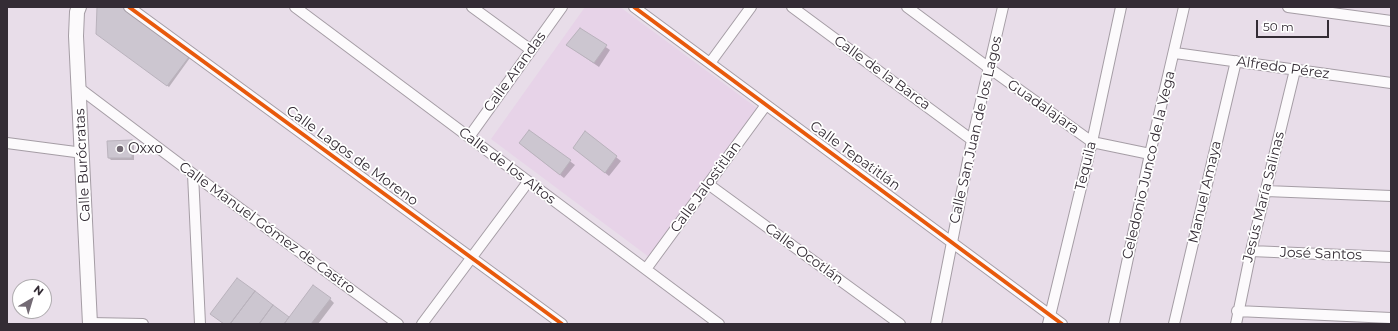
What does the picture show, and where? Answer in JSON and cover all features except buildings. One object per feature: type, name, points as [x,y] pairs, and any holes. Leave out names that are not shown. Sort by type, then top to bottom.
[{"type":"street","name":"Calle Burócratas","points":[[79,7],[77,12],[76,36],[83,153],[90,323]]},
{"type":"street","name":"Calle Lagos de Moreno","points":[[129,7],[562,324]]},
{"type":"street","name":"Calle de los Altos","points":[[295,7],[719,324]]},
{"type":"street","points":[[472,7],[530,50]]},
{"type":"street","name":"Calle Arandas","points":[[469,137],[562,7]]},
{"type":"street","name":"Calle Tepatitlán","points":[[634,7],[951,241],[1048,320],[1062,324]]},
{"type":"street","points":[[710,63],[751,7]]},
{"type":"street","name":"Calle de la Barca","points":[[792,7],[972,140]]},
{"type":"street","name":"Guadalajara","points":[[907,7],[1092,142],[1150,154]]},
{"type":"street","name":"Calle San Juan de los Lagos","points":[[936,324],[951,241],[972,140],[1003,7]]},
{"type":"street","name":"Tequila","points":[[1048,320],[1092,142],[1121,7]]},
{"type":"street","name":"Celedonio Junco de la Vega","points":[[1114,324],[1150,154],[1175,53],[1184,7]]},
{"type":"street","points":[[1288,7],[1391,21]]},
{"type":"street","name":"Alfredo Pérez","points":[[1175,53],[1391,83]]},
{"type":"street","name":"Manuel Amaya","points":[[1174,324],[1236,61]]},
{"type":"street","name":"Jesús María Salinas","points":[[1236,324],[1251,251],[1295,70]]},
{"type":"street","name":"Calle Manuel Gómez de Castro","points":[[79,88],[193,174],[398,324]]},
{"type":"street","name":"Calle Jalostitlan","points":[[646,269],[766,104]]},
{"type":"street","points":[[7,143],[83,153]]},
{"type":"street","points":[[193,174],[200,324]]},
{"type":"street","points":[[422,324],[471,256],[528,182]]},
{"type":"street","name":"Calle Ocotlán","points":[[708,184],[900,324]]},
{"type":"street","points":[[1266,191],[1391,196]]},
{"type":"street","name":"José Santos","points":[[1251,251],[1391,257]]},
{"type":"street","points":[[1238,311],[1391,318]]},
{"type":"street","points":[[90,323],[143,324]]},
{"type":"shaded area","points":[[585,7],[620,7],[757,108],[649,257],[491,139]]},
{"type":"cycle path","points":[[129,7],[562,324]]},
{"type":"cycle path","points":[[634,7],[1062,324]]},
{"type":"place","name":"Oxxo","points":[[120,149]]}]
